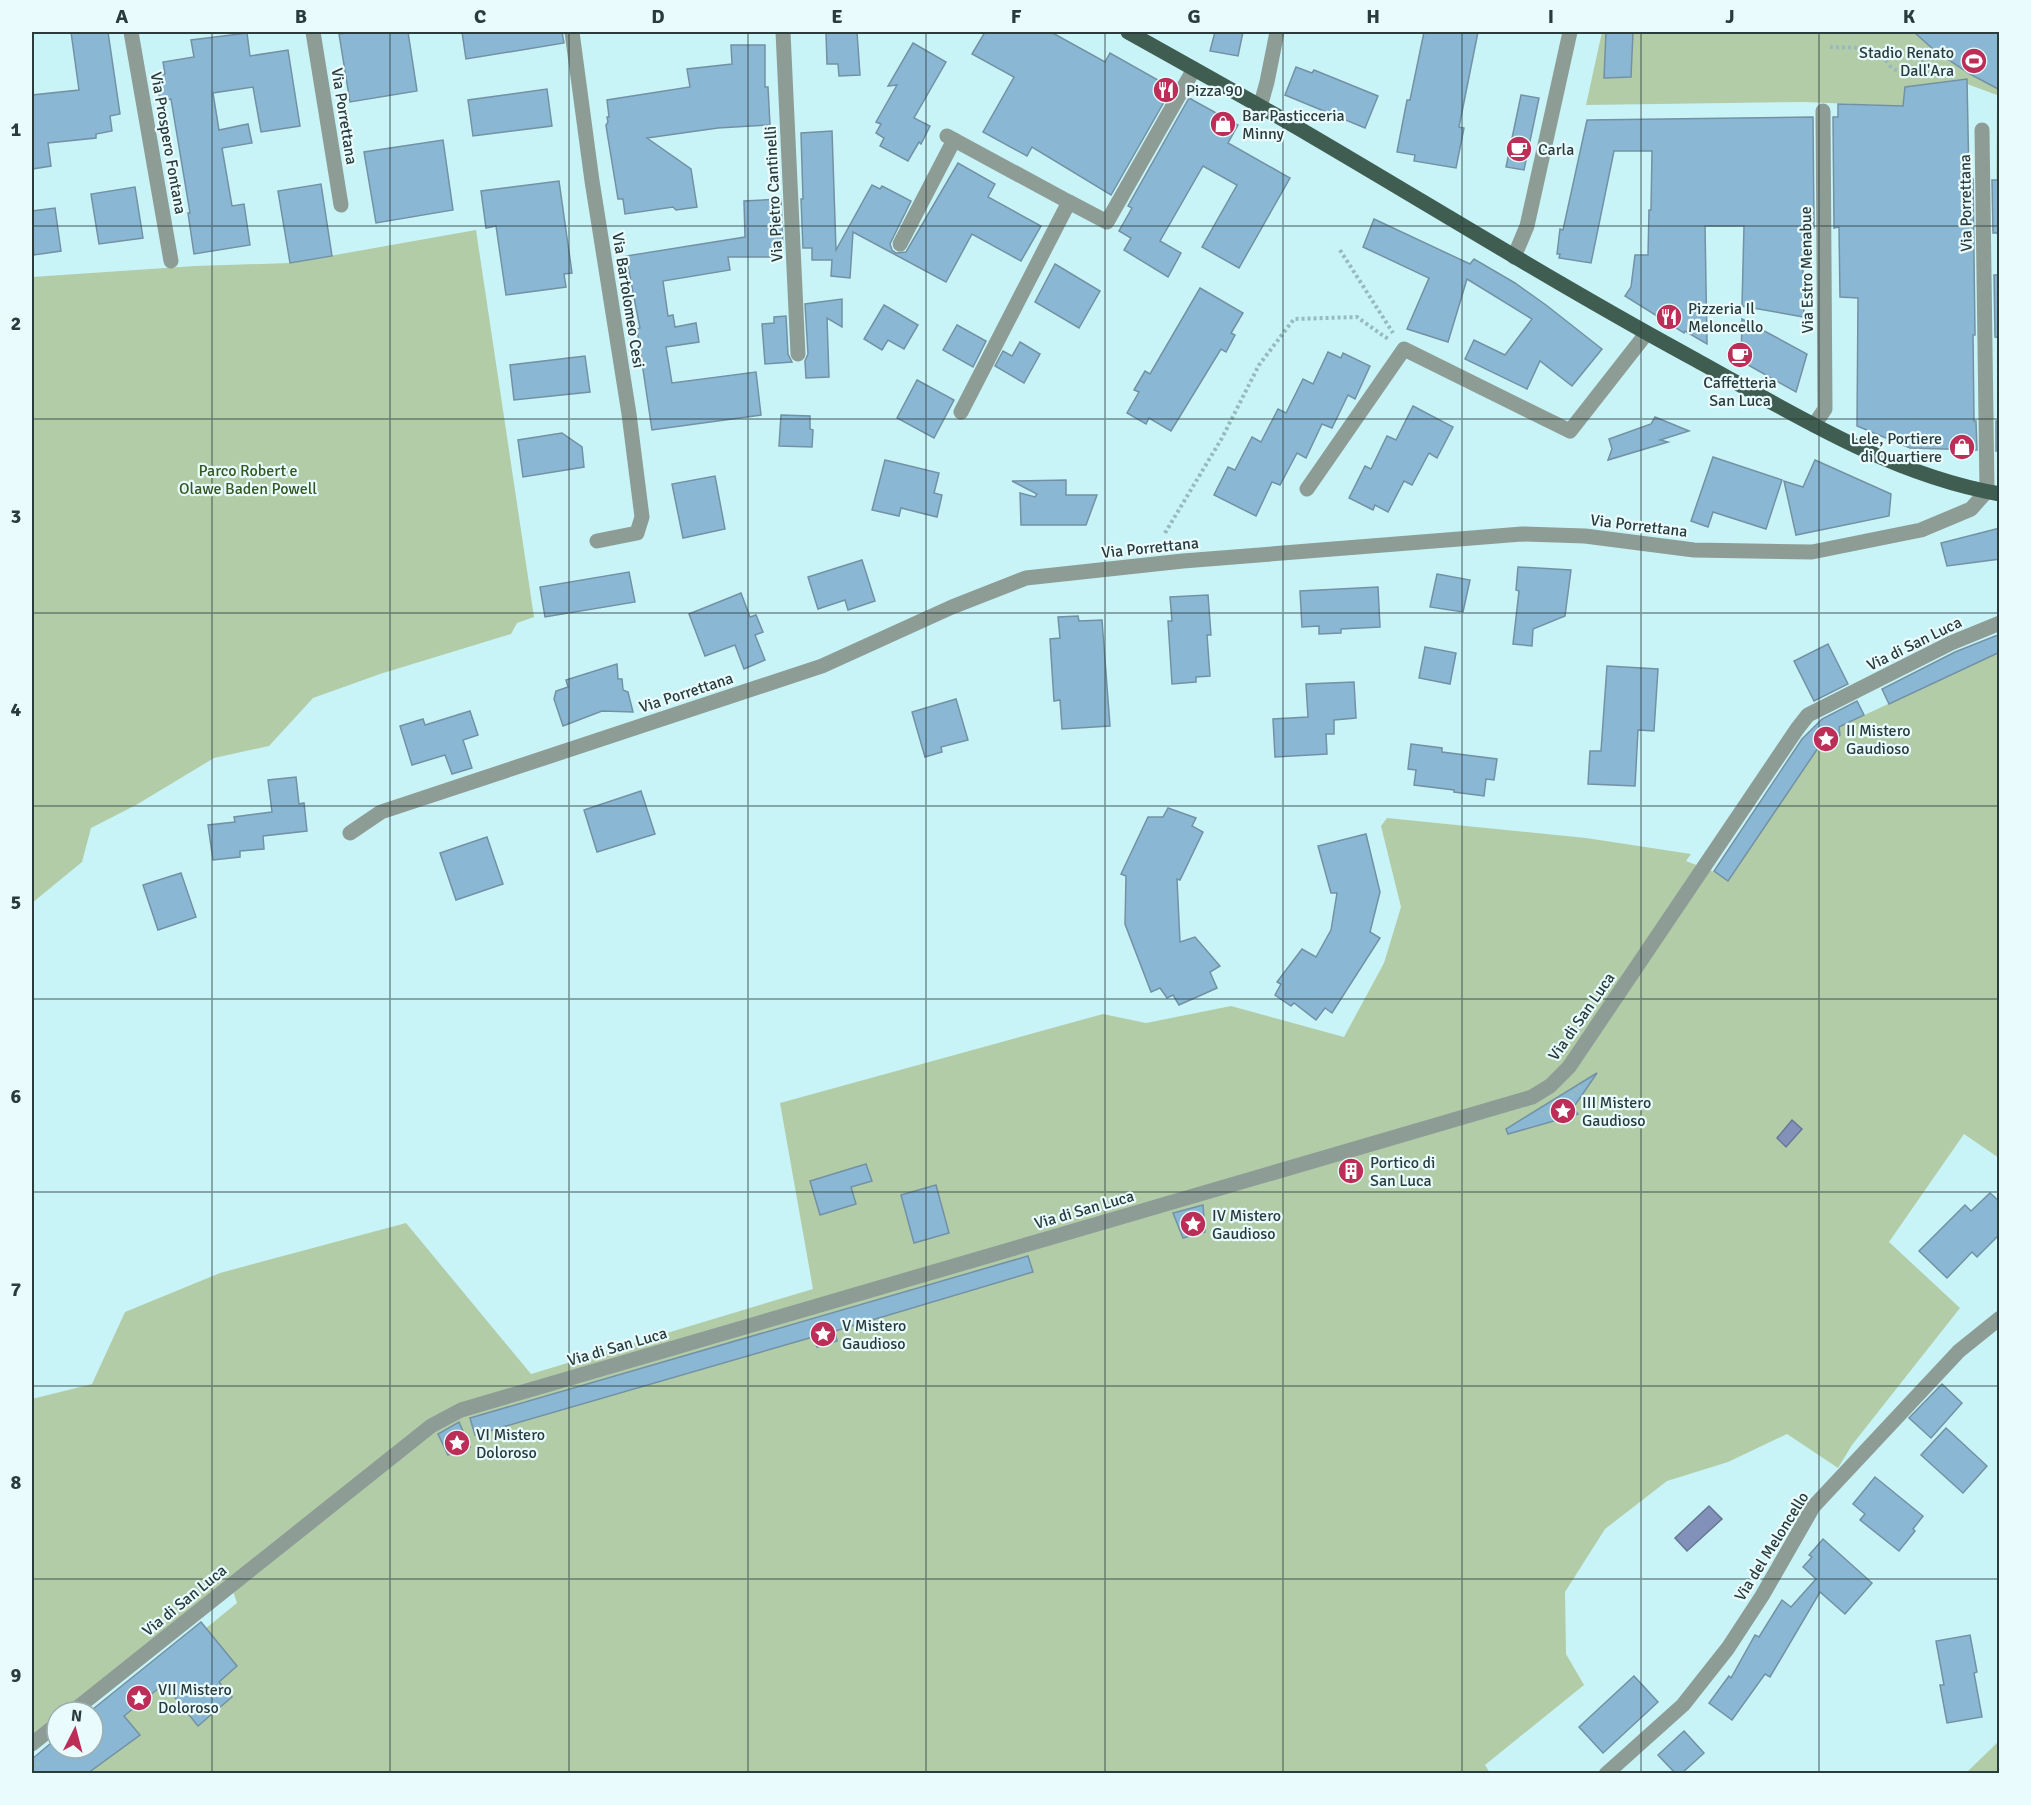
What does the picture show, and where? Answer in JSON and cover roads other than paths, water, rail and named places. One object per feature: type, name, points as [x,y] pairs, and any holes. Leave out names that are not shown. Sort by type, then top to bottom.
[{"type":"main road","points":[[1128,32],[1646,334],[1814,426],[1908,468],[1993,492]]},
{"type":"street","name":"Via Prospero Fontana","points":[[131,32],[171,261]]},
{"type":"street","name":"Via Porrettana","points":[[313,32],[341,206]]},
{"type":"street","name":"Via Bartolomeo Cesi","points":[[572,32],[594,192],[629,414],[642,517],[637,533],[597,541]]},
{"type":"street","name":"Via Pietro Cantinelli","points":[[783,32],[798,354]]},
{"type":"street","points":[[1260,107],[1268,82],[1277,32]]},
{"type":"street","points":[[1514,257],[1527,226],[1570,32]]},
{"type":"street","points":[[900,244],[951,138],[1107,222],[1194,69]]},
{"type":"street","name":"Via Estro Menabue","points":[[1814,426],[1826,409],[1823,111]]},
{"type":"street","name":"Via Porrettana","points":[[350,833],[381,812],[822,666],[952,607],[1026,578],[1183,561],[1522,534],[1585,536],[1694,550],[1812,552],[1921,530],[1971,509],[1993,492],[1982,130]]},
{"type":"street","points":[[960,412],[1069,202]]},
{"type":"street","points":[[1307,489],[1404,349],[1570,431],[1646,334]]},
{"type":"street","name":"Via di San Luca","points":[[87,1700],[431,1426],[461,1410],[1532,1097],[1550,1086],[1569,1067],[1808,716],[1951,643],[2000,623]]},
{"type":"street","name":"Via del Meloncello","points":[[1606,1773],[1683,1705],[1728,1648],[1762,1596],[1813,1507],[1959,1351],[2000,1318]]},
{"type":"street","points":[[32,1744],[45,1734]]},
{"type":"water","points":[[1792,1120],[1802,1129],[1786,1147],[1777,1138]]},
{"type":"water","points":[[1709,1506],[1722,1519],[1687,1551],[1675,1538]]},
{"type":"place","name":"Stadio Renato Dall'Ara","points":[[1974,61]]},
{"type":"place","name":"Pizza 90","points":[[1166,90]]},
{"type":"place","name":"Bar Pasticceria Minny","points":[[1223,124]]},
{"type":"place","name":"Carla","points":[[1519,149]]},
{"type":"place","name":"Pizzeria Il Meloncello","points":[[1669,317]]},
{"type":"place","name":"Caffetteria San Luca","points":[[1740,355]]},
{"type":"place","name":"Lele, Portiere di Quartiere","points":[[1962,447]]},
{"type":"place","name":"II Mistero Gaudioso","points":[[1826,739]]},
{"type":"place","name":"III Mistero Gaudioso","points":[[1563,1111]]},
{"type":"place","name":"Portico di San Luca","points":[[1351,1171]]},
{"type":"place","name":"IV Mistero Gaudioso","points":[[1193,1224]]},
{"type":"place","name":"V Mistero Gaudioso","points":[[823,1334]]},
{"type":"place","name":"VI Mistero Doloroso","points":[[457,1443]]},
{"type":"place","name":"VII Mistero Doloroso","points":[[139,1698]]},
{"type":"park label","name":"Parco Robert e Olawe Baden Powell","points":[[248,479]]}]
